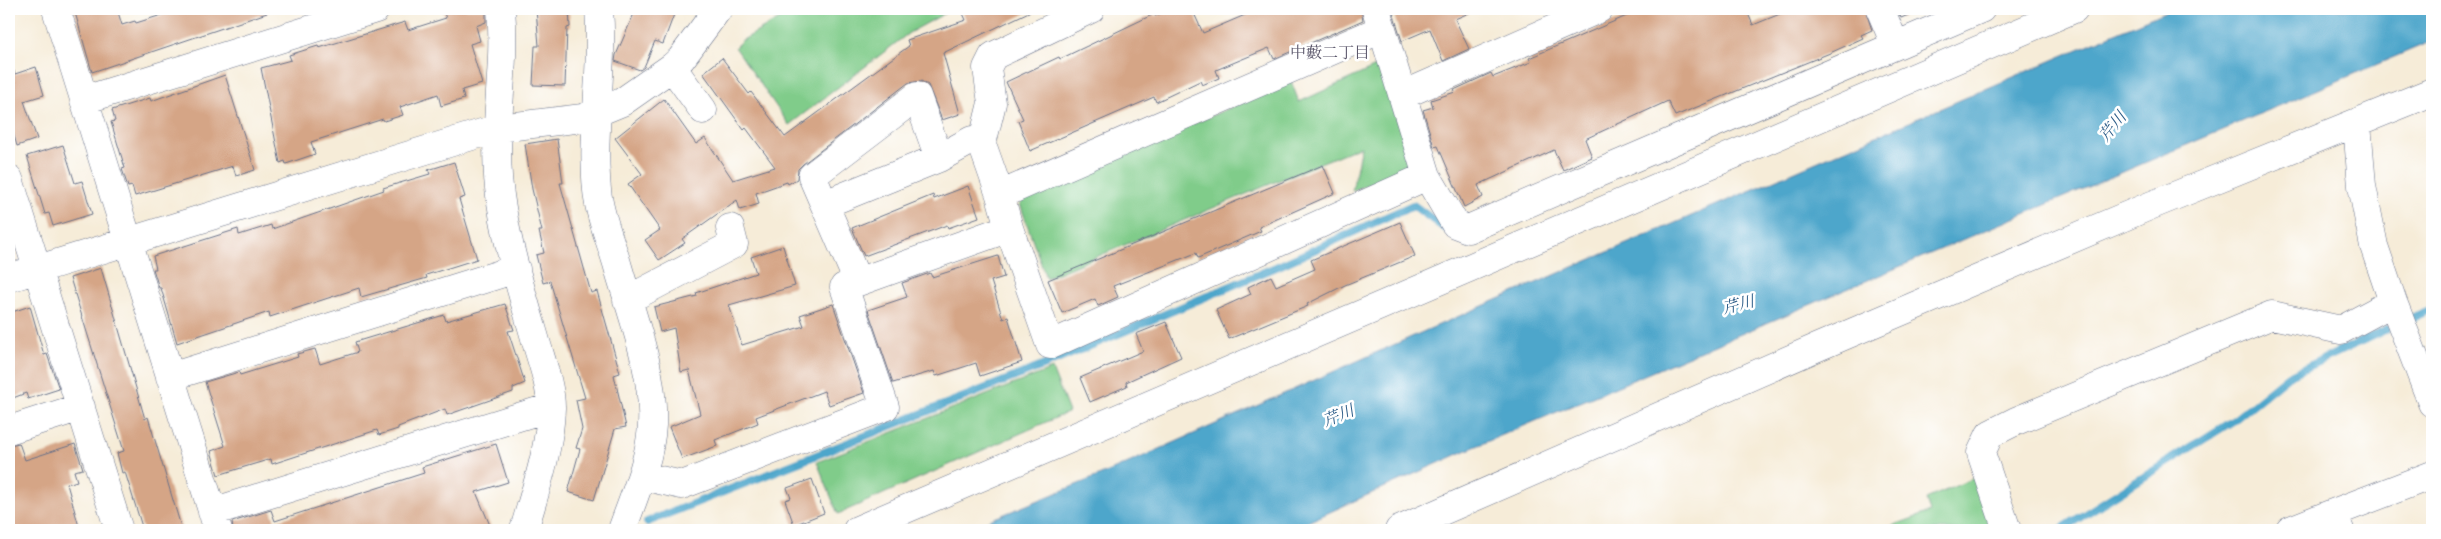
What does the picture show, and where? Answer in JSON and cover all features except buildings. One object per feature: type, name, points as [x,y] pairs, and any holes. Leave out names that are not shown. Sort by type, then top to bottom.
[{"type":"street","points":[[56,9],[215,521],[551,406]]},
{"type":"street","points":[[84,100],[376,9]]},
{"type":"street","points":[[501,9],[504,39],[498,128],[500,201],[516,269],[546,377],[551,406],[547,441],[524,530]]},
{"type":"street","points":[[599,9],[601,36],[594,149],[597,192],[646,366],[652,400],[652,427],[642,476],[622,530]]},
{"type":"street","points":[[9,278],[498,128],[584,118],[622,102],[672,67],[681,59],[718,9]]},
{"type":"street","points":[[1091,9],[993,56],[987,68],[992,103],[982,144],[1050,344],[1427,176]]},
{"type":"street","points":[[1403,95],[1599,9]]},
{"type":"street","points":[[1880,9],[1895,44]]},
{"type":"street","points":[[1000,195],[1379,19],[1427,176],[1455,224],[1468,229],[1895,44],[1981,9]]},
{"type":"street","points":[[857,530],[2074,9]]},
{"type":"street","points":[[672,67],[703,110]]},
{"type":"street","points":[[1399,530],[1818,347],[2107,224],[2432,92]]},
{"type":"street","points":[[858,282],[812,176],[917,96],[939,158]]},
{"type":"street","points":[[2357,124],[2362,186],[2374,246],[2393,302],[2432,403]]},
{"type":"street","points":[[825,204],[939,158],[972,140],[982,144]]},
{"type":"street","points":[[9,179],[119,530]]},
{"type":"street","points":[[642,476],[682,485],[885,407],[844,287],[1009,228]]},
{"type":"street","points":[[627,300],[734,244]]},
{"type":"street","points":[[170,376],[516,269]]},
{"type":"street","points":[[2007,530],[1981,453],[1990,434],[2016,421],[2272,315],[2341,330],[2393,302]]},
{"type":"street","points":[[9,430],[81,407]]},
{"type":"street","points":[[2290,530],[2336,522],[2432,475]]},
{"type":"green space","points":[[797,9],[964,9],[949,11],[909,33],[789,125],[735,47],[741,41]]},
{"type":"green space","points":[[1380,65],[1413,168],[1352,191],[1361,146],[1046,278],[1020,204],[1024,198],[1291,81],[1299,102]]},
{"type":"green space","points":[[1052,369],[1069,412],[838,514],[817,462]]},
{"type":"green space","points":[[1974,478],[1993,530],[1887,530],[1886,528],[1930,512],[1926,499]]},
{"type":"water","name":"芹川","points":[[2171,9],[2432,9],[2432,41],[1472,448],[1290,530],[965,530],[1108,472],[1427,330]]},
{"type":"waterway","points":[[647,522],[1040,367],[1276,267],[1413,205],[1444,228]]},
{"type":"waterway","points":[[2409,319],[2432,309]]},
{"type":"waterway","points":[[2060,530],[2234,420],[2288,376],[2387,329]]},
{"type":"district","name":"中藪二丁目","points":[[1330,52]]}]
